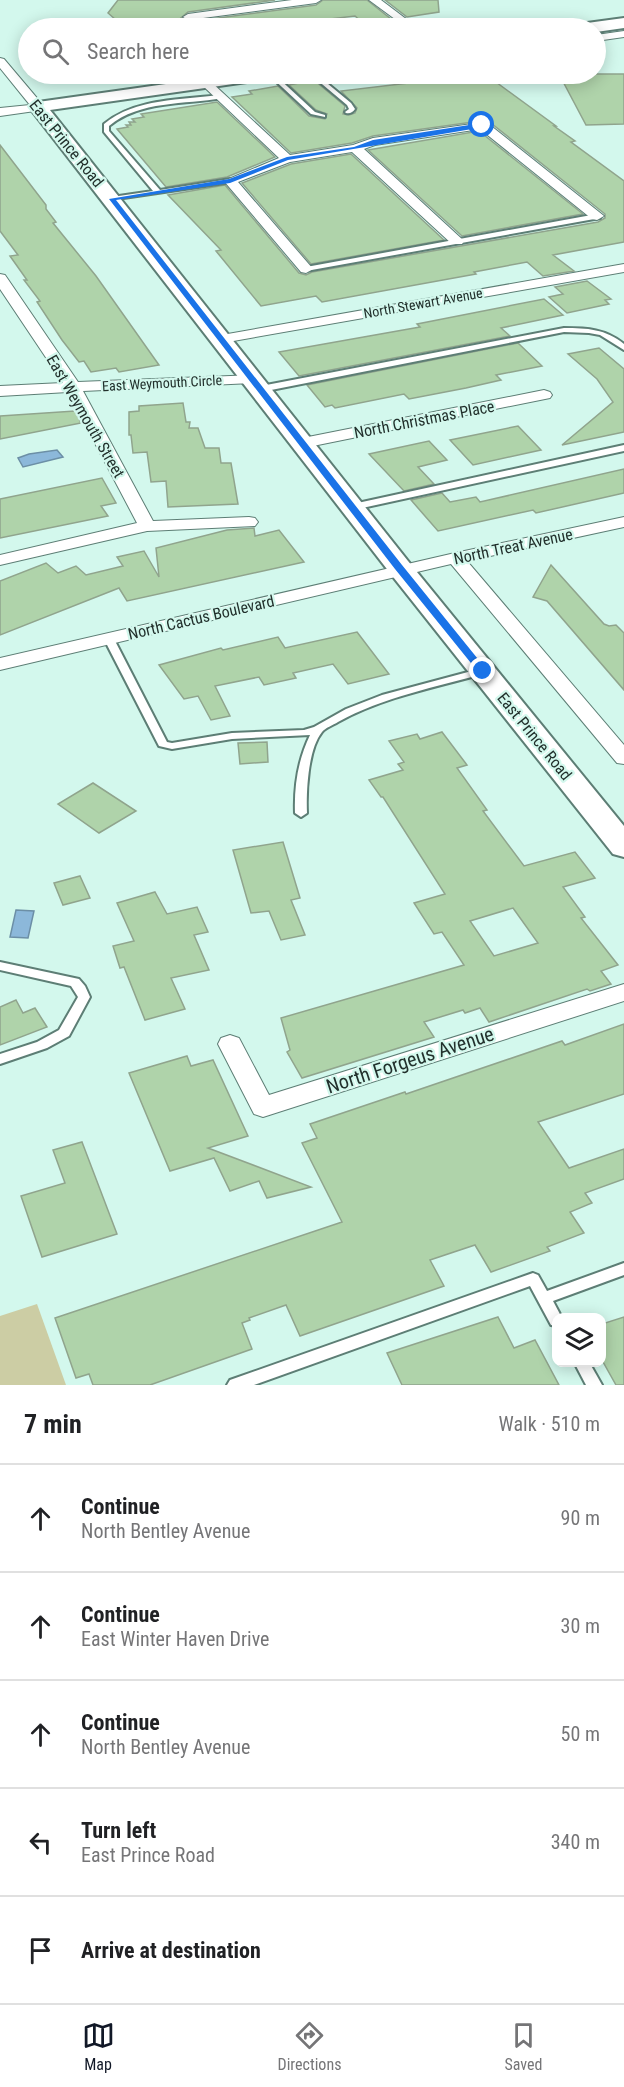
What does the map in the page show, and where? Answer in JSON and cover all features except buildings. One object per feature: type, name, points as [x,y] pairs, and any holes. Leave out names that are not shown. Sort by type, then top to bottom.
[{"type":"main road","points":[[606,25],[624,23]]},
{"type":"main road","points":[[38,107],[197,84]]},
{"type":"main road","points":[[83,115],[88,109],[124,94]]},
{"type":"main road","name":"East Prince Road","points":[[38,107],[76,143],[112,199],[403,571],[624,847]]},
{"type":"street","points":[[188,17],[316,0]]},
{"type":"street","points":[[374,0],[399,18]]},
{"type":"street","points":[[606,37],[624,34]]},
{"type":"street","name":"East Prince Road","points":[[0,61],[18,83]]},
{"type":"street","name":"East Prince Road","points":[[19,84],[38,107]]},
{"type":"street","points":[[207,84],[287,159]]},
{"type":"street","points":[[0,112],[38,107]]},
{"type":"street","points":[[306,269],[230,181],[287,159],[355,148],[373,142],[482,125],[597,216]]},
{"type":"street","points":[[355,148],[457,241]]},
{"type":"street","name":"North Stewart Avenue","points":[[222,339],[624,268]]},
{"type":"street","name":"East Weymouth Street","points":[[0,278],[73,387],[147,526]]},
{"type":"street","points":[[0,391],[73,387],[112,393],[257,384]]},
{"type":"street","name":"North Christmas Place","points":[[303,443],[544,395]]},
{"type":"street","points":[[0,560],[147,526],[249,522]]},
{"type":"street","name":"North Treat Avenue","points":[[403,571],[624,522]]},
{"type":"street","points":[[455,558],[624,758]]},
{"type":"street","name":"North Cactus Boulevard","points":[[0,664],[403,571]]},
{"type":"street","name":"North Forgeus Avenue","points":[[230,1044],[263,1107],[624,992]]},
{"type":"lane","points":[[281,84],[314,113],[323,116]]},
{"type":"lane","points":[[325,84],[349,104],[352,109],[348,112]]},
{"type":"lane","points":[[158,192],[106,131],[106,125],[112,118],[136,109],[220,98]]},
{"type":"lane","points":[[112,199],[230,181]]},
{"type":"lane","points":[[306,269],[597,216]]},
{"type":"lane","points":[[257,384],[564,330],[589,330],[609,335],[624,348]]},
{"type":"lane","points":[[353,507],[624,448]]},
{"type":"lane","points":[[109,639],[163,744],[172,746],[224,737],[305,732],[318,729],[350,711],[386,697],[483,671]]},
{"type":"lane","points":[[301,813],[300,792],[305,758],[318,729]]},
{"type":"lane","points":[[0,966],[75,982],[81,988],[84,998],[64,1033],[42,1045],[0,1059]]},
{"type":"lane","points":[[544,1298],[624,1269]]},
{"type":"lane","points":[[235,1385],[533,1279],[552,1313]]},
{"type":"lane","points":[[584,1367],[594,1385]]},
{"type":"green space","points":[[37,1304],[66,1385],[0,1385],[0,1316]]},
{"type":"water","points":[[57,450],[63,457],[23,467],[18,458],[29,454]]},
{"type":"water","points":[[16,910],[34,911],[28,938],[10,937]]},
{"type":"route","points":[[482,125],[373,142],[355,148],[287,159],[230,181],[112,199],[483,671]]}]
